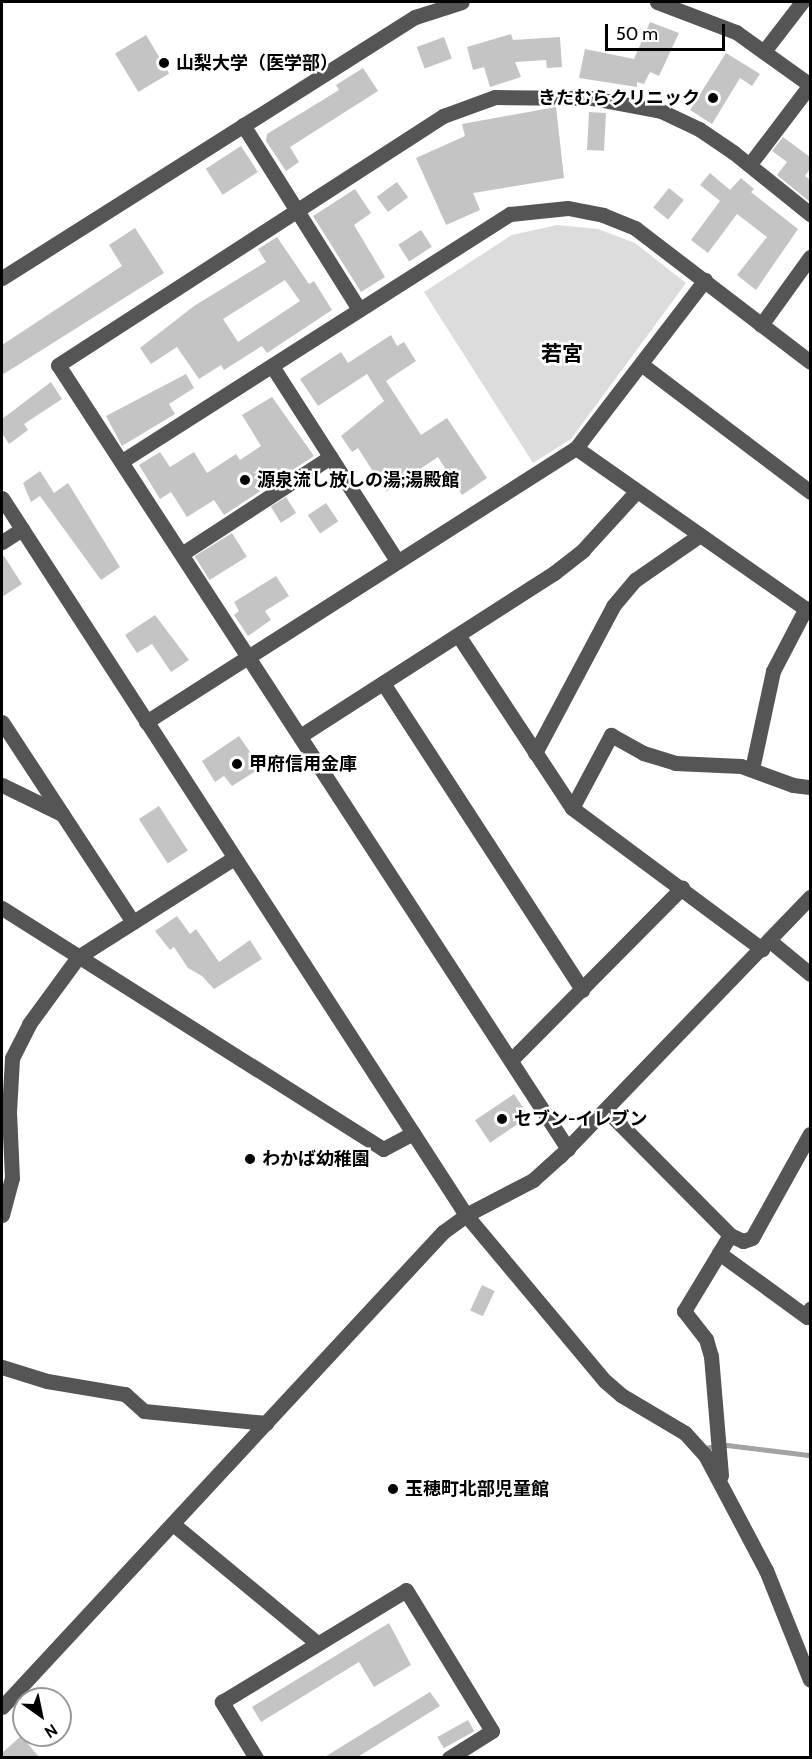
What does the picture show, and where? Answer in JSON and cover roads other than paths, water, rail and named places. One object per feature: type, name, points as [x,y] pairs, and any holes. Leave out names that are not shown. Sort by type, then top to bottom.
[{"type":"street","points":[[2,278],[415,17],[462,2]]},
{"type":"street","points":[[657,2],[699,15],[765,50],[810,85],[750,164]]},
{"type":"street","points":[[765,50],[802,2]]},
{"type":"street","points":[[568,1149],[183,553],[58,365],[443,117],[495,97],[592,98],[662,111],[699,129],[750,164],[810,214]]},
{"type":"street","points":[[243,124],[359,309]]},
{"type":"street","points":[[122,461],[510,214],[568,208],[603,215],[635,228],[810,362]]},
{"type":"street","points":[[761,325],[810,257]]},
{"type":"street","points":[[146,722],[576,448],[705,280]]},
{"type":"street","points":[[641,364],[810,492]]},
{"type":"street","points":[[272,366],[397,561]]},
{"type":"street","points":[[576,448],[635,493],[808,610],[773,671],[752,770]]},
{"type":"street","points":[[183,553],[330,457]]},
{"type":"street","points":[[300,736],[583,550],[635,493]]},
{"type":"street","points":[[2,498],[465,1215],[604,1381],[621,1395],[685,1433],[721,1479],[766,1570],[810,1680]]},
{"type":"street","points":[[2,542],[22,529]]},
{"type":"street","points":[[535,753],[613,606],[634,580],[700,536]]},
{"type":"street","points":[[458,634],[572,808],[682,888],[810,974]]},
{"type":"street","points":[[383,683],[582,990]]},
{"type":"street","points":[[2,722],[133,922]]},
{"type":"street","points":[[572,808],[611,735],[643,753],[675,763],[752,770],[793,785],[810,787]]},
{"type":"street","points":[[2,785],[62,814]]},
{"type":"street","points":[[2,1215],[12,1178],[5,1108],[12,1058],[29,1024],[78,957],[234,858]]},
{"type":"street","points":[[512,1060],[682,888]]},
{"type":"street","points":[[2,1707],[443,1232],[465,1215],[533,1180],[568,1149],[810,897]]},
{"type":"street","points":[[2,908],[383,1149],[413,1133]]},
{"type":"street","points":[[606,1110],[730,1235],[743,1241],[752,1238],[810,1134]]},
{"type":"street","points":[[721,1479],[711,1356],[706,1339],[684,1311],[730,1235]]},
{"type":"street","points":[[719,1253],[807,1317],[810,1309]]},
{"type":"street","points":[[2,1367],[47,1381],[125,1394],[144,1410],[266,1423]]},
{"type":"street","points":[[173,1524],[318,1644]]},
{"type":"street","points":[[256,1758],[222,1702],[406,1590],[492,1731],[449,1758]]},
{"type":"waterway","points":[[703,1448],[727,1445],[810,1455]]},
{"type":"place","name":"山梨大学（医学部）","points":[[164,63]]},
{"type":"place","name":"きたむらクリニック","points":[[713,98]]},
{"type":"place","name":"源泉流し放しの湯;湯殿館","points":[[245,480]]},
{"type":"place","name":"甲府信用金庫","points":[[237,764]]},
{"type":"place","name":"セブン-イレブン","points":[[502,1119]]},
{"type":"place","name":"わかば幼稚園","points":[[250,1159]]},
{"type":"place","name":"玉穂町北部児童館","points":[[393,1489]]},
{"type":"district","name":"若宮","points":[[562,354]]}]
